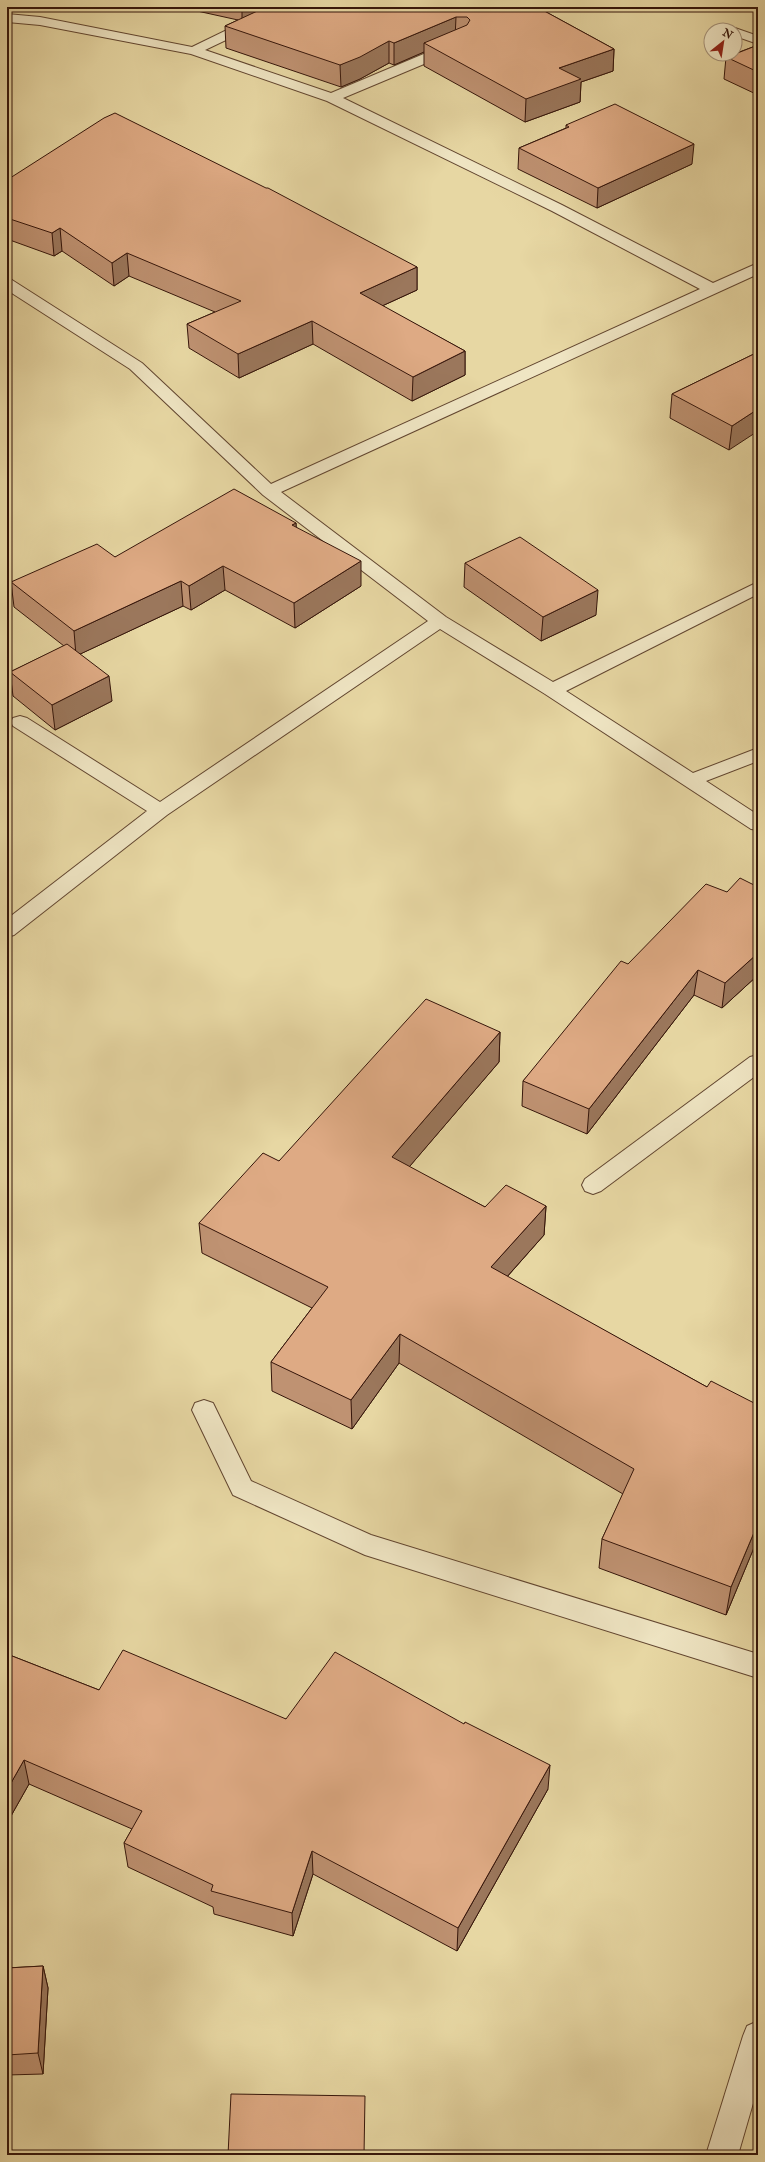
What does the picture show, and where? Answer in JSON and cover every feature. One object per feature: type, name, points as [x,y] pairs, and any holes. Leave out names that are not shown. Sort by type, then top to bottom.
[{"type":"street","points":[[194,51],[284,7]]},
{"type":"street","points":[[40,21],[51,12]]},
{"type":"street","points":[[7,18],[40,21],[194,51],[332,98],[557,208],[713,289]]},
{"type":"street","points":[[743,35],[758,40]]},
{"type":"street","points":[[332,98],[461,43]]},
{"type":"street","points":[[269,491],[758,268]]},
{"type":"street","points":[[7,283],[136,366],[269,491],[440,621],[552,690],[758,824]]},
{"type":"street","points":[[552,690],[758,587]]},
{"type":"street","points":[[7,930],[160,811],[440,621]]},
{"type":"street","points":[[20,722],[160,811]]},
{"type":"street","points":[[692,780],[758,754]]},
{"type":"street","points":[[593,1185],[758,1063]]},
{"type":"street","points":[[204,1410],[242,1488],[366,1544],[758,1666]]},
{"type":"street","points":[[722,2155],[758,2036]]},
{"type":"building","points":[[266,7],[537,7],[614,49],[559,68],[581,79],[526,99],[424,43],[467,25],[470,20],[467,17],[456,17],[394,43],[389,41],[360,57],[340,65],[225,26]]},
{"type":"building","points":[[758,45],[758,72],[737,62],[743,62],[743,51]]},
{"type":"building","points":[[615,104],[694,144],[598,188],[519,148],[569,127],[566,125]]},
{"type":"building","points":[[115,113],[268,188],[417,267],[360,293],[465,351],[413,377],[312,321],[238,354],[187,324],[241,301],[127,253],[112,263],[60,228],[52,233],[7,218],[7,180],[104,118]]},
{"type":"building","points":[[758,352],[758,409],[732,426],[672,394]]},
{"type":"building","points":[[234,489],[296,523],[292,525],[361,561],[294,603],[223,566],[189,586],[181,581],[74,631],[11,582],[97,544],[115,557]]},
{"type":"building","points":[[520,537],[598,590],[543,617],[465,563]]},
{"type":"building","points":[[67,644],[109,676],[52,705],[10,672]]},
{"type":"building","points":[[740,878],[758,887],[758,953],[725,983],[698,970],[589,1109],[523,1081],[621,961],[628,964],[706,884],[727,892]]},
{"type":"building","points":[[426,999],[500,1032],[392,1157],[485,1207],[506,1185],[546,1206],[491,1267],[707,1387],[711,1381],[758,1405],[758,1523],[731,1587],[602,1539],[634,1469],[400,1334],[351,1400],[271,1362],[328,1287],[199,1223],[263,1153],[279,1161]]},
{"type":"building","points":[[123,1650],[286,1719],[335,1652],[464,1724],[465,1722],[550,1765],[458,1928],[312,1851],[292,1913],[211,1891],[213,1885],[124,1843],[142,1811],[24,1760],[7,1790],[7,1654],[99,1690]]},
{"type":"building","points":[[43,1966],[38,2053],[7,2055],[7,1968]]},
{"type":"building","points":[[231,2094],[365,2096],[364,2155],[228,2155]]}]
